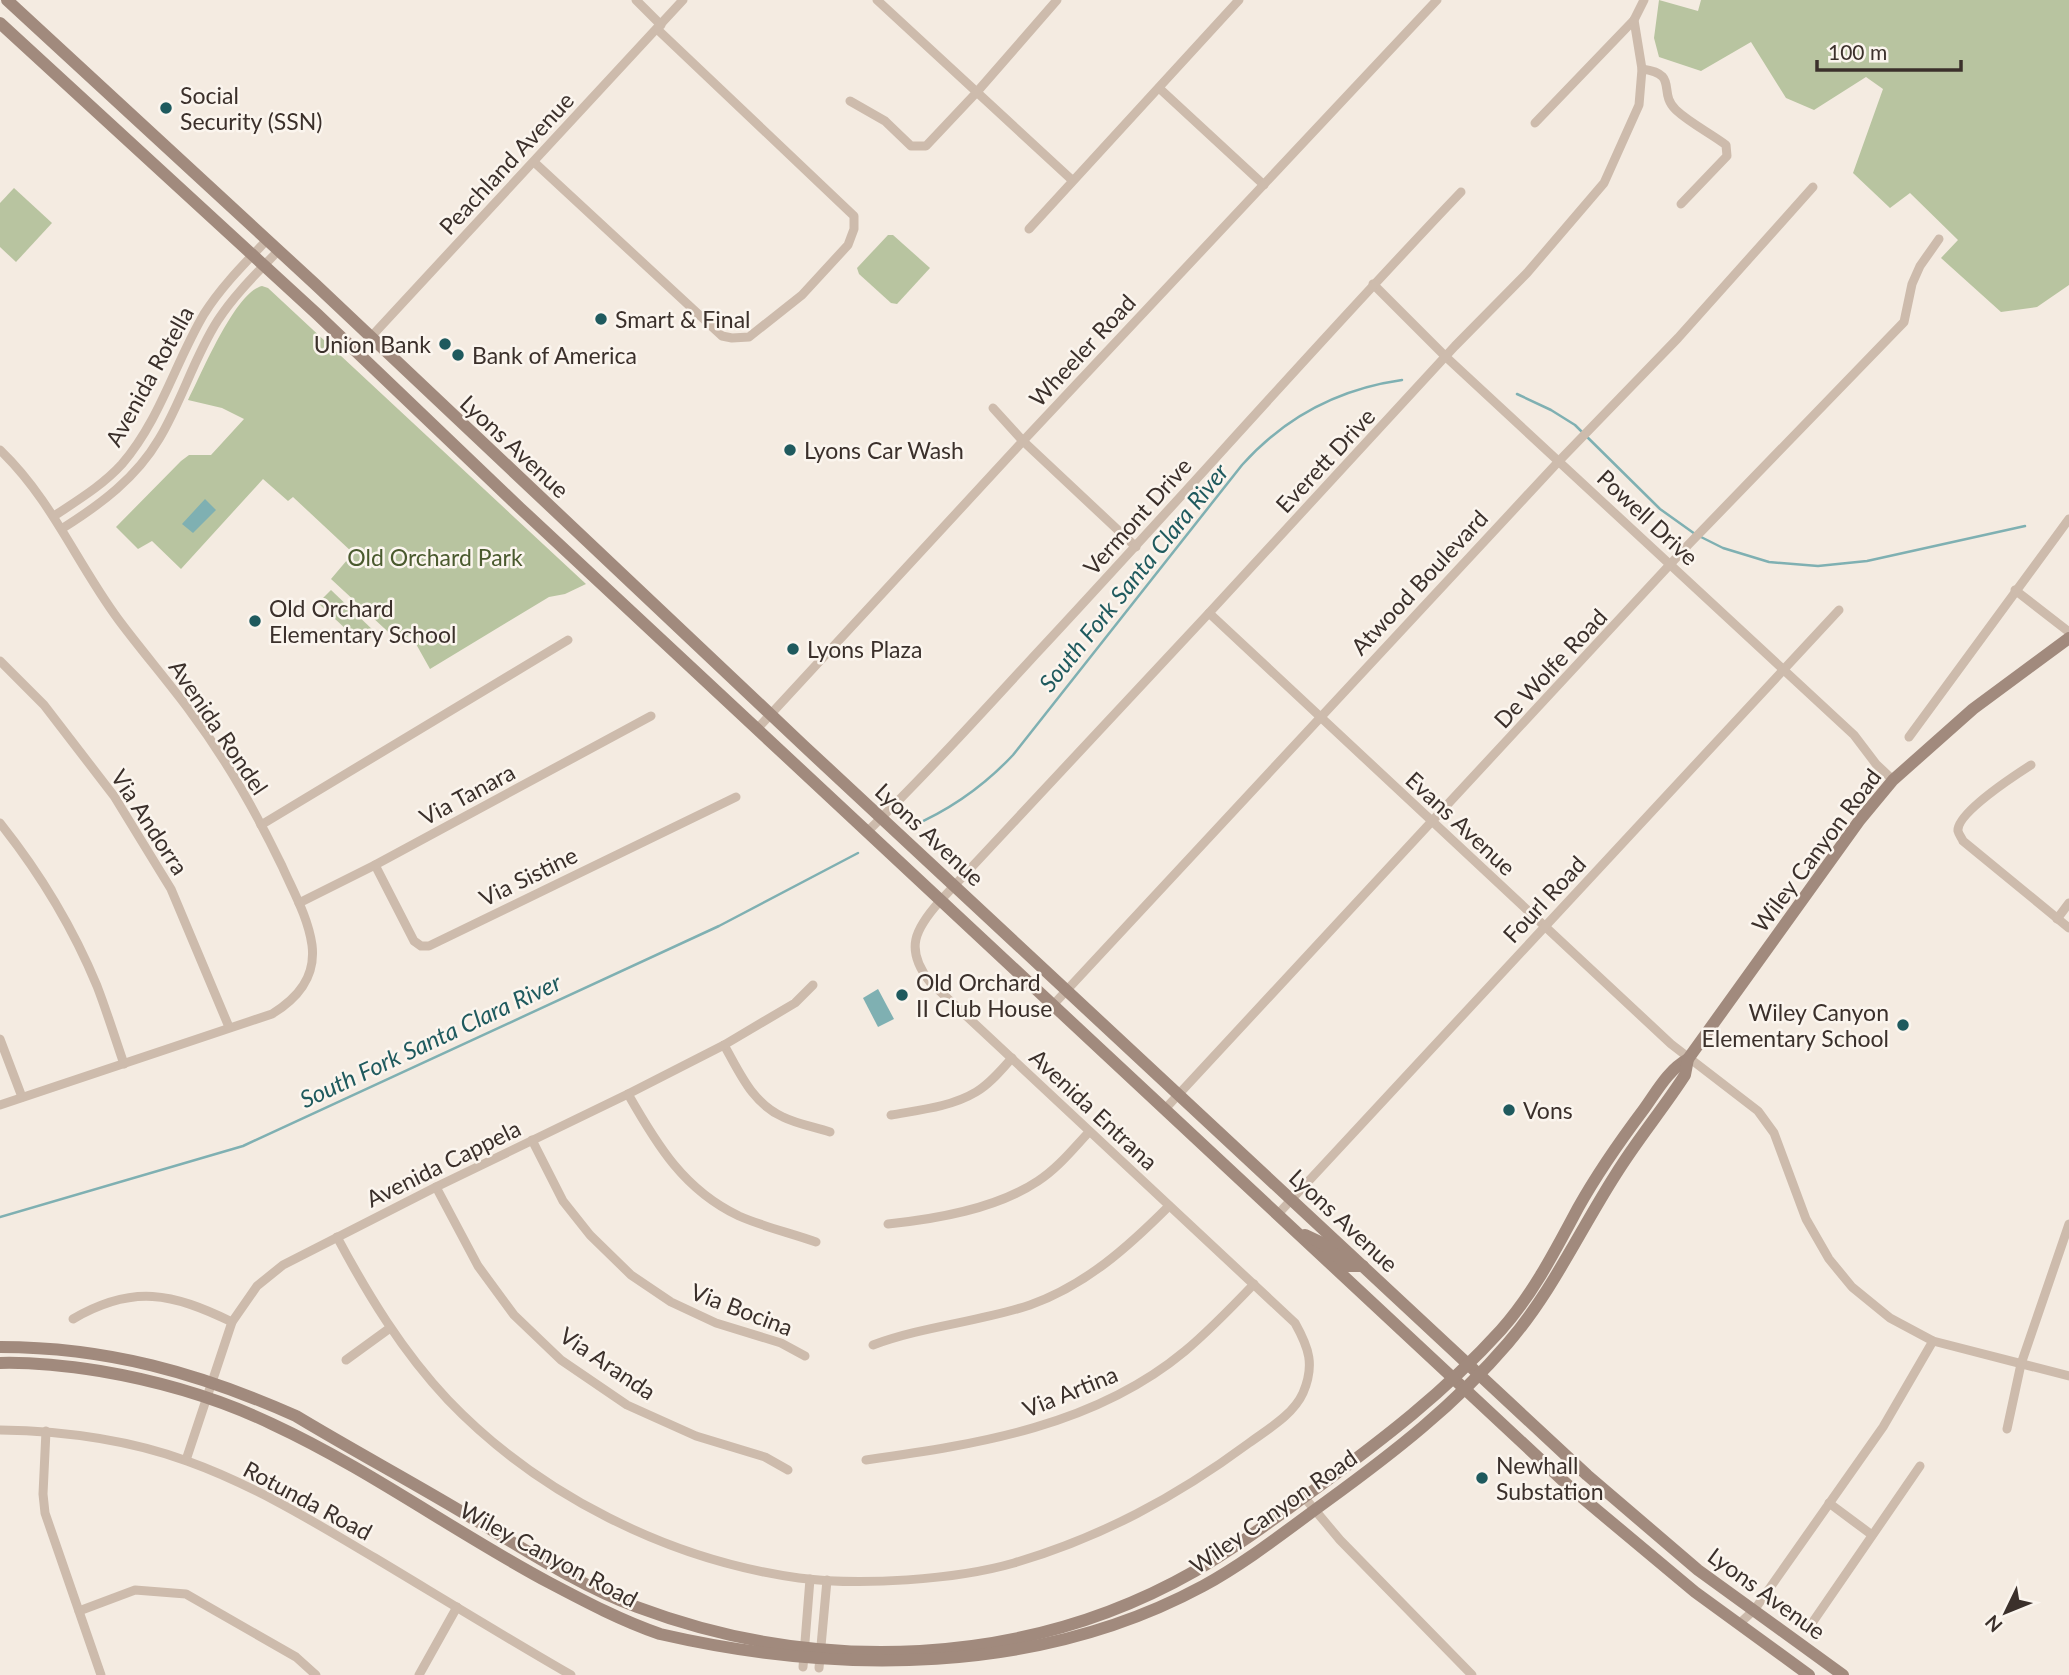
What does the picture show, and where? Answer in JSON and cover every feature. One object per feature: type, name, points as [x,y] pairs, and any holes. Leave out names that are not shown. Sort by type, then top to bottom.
[{"type":"main road","name":"Lyons Avenue","points":[[6,0],[1625,1509],[1698,1570],[1843,1675]]},
{"type":"main road","name":"Lyons Avenue","points":[[0,23],[357,352],[520,509],[1573,1490],[1675,1576],[1809,1675]]},
{"type":"main road","points":[[25,46],[46,36]]},
{"type":"main road","name":"Wiley Canyon Road","points":[[0,1363],[67,1366],[130,1376],[207,1398],[271,1423],[329,1453],[547,1582],[618,1617],[657,1633],[704,1647],[811,1669],[888,1671],[962,1665],[1015,1656],[1116,1626],[1202,1587],[1241,1563],[1409,1440],[1480,1374],[1513,1338],[1538,1303],[1607,1188],[1685,1075],[1688,1059],[1859,821],[1893,780],[1973,709],[2069,638]]},
{"type":"main road","name":"Wiley Canyon Road","points":[[0,1347],[69,1350],[124,1358],[212,1382],[296,1416],[576,1580],[633,1606],[718,1633],[804,1649],[864,1654],[915,1653],[961,1648],[1032,1635],[1080,1622],[1120,1607],[1194,1572],[1248,1538],[1401,1425],[1436,1396],[1504,1327],[1536,1283],[1595,1181],[1656,1091],[1675,1066],[1688,1059]]},
{"type":"main road","points":[[1656,1091],[1668,1100]]},
{"type":"main road","points":[[1639,1116],[1651,1125]]},
{"type":"main road","points":[[1595,1181],[1607,1188]]},
{"type":"main road","points":[[1296,1231],[1322,1243],[1348,1266],[1363,1266]]},
{"type":"street","points":[[534,162],[722,336],[749,337],[811,285],[848,245],[854,229],[854,216],[659,27],[636,0]]},
{"type":"street","name":"Peachland Avenue","points":[[357,352],[684,0]]},
{"type":"street","points":[[877,0],[1072,180]]},
{"type":"street","points":[[850,101],[885,121],[911,146],[926,146],[1057,0]]},
{"type":"street","points":[[1029,229],[1239,0]]},
{"type":"street","name":"Wheeler Road","points":[[757,729],[1023,440],[1437,0]]},
{"type":"street","points":[[1535,123],[1634,20],[1644,0]]},
{"type":"street","name":"Everett Drive","points":[[954,885],[1527,273],[1604,183],[1639,104],[1642,69],[1634,20]]},
{"type":"street","points":[[1642,69],[1662,75],[1667,80],[1667,95],[1676,110],[1726,145],[1727,156],[1681,204]]},
{"type":"street","points":[[1159,88],[1264,185]]},
{"type":"street","name":"Atwood Boulevard","points":[[1053,1005],[1319,717],[1678,338],[1813,187]]},
{"type":"street","name":"Vermont Drive","points":[[867,832],[1136,547],[1373,284],[1461,191]]},
{"type":"street","name":"De Wolfe Road","points":[[1165,1109],[1689,544],[1904,322],[1912,284],[1938,239]]},
{"type":"street","name":"Avenida Rotella","points":[[54,516],[103,483],[122,464],[142,437],[203,316],[221,290],[267,241]]},
{"type":"street","name":"Avenida Rotella","points":[[62,528],[106,500],[143,462],[159,439],[217,322],[232,300],[278,251]]},
{"type":"street","name":"Powell Drive","points":[[1373,284],[1446,357],[1854,735],[1876,764],[1893,780]]},
{"type":"street","points":[[993,408],[1136,547]]},
{"type":"street","points":[[0,450],[20,470],[54,516]]},
{"type":"street","name":"Avenida Rondel","points":[[54,516],[117,618],[204,730],[261,825],[299,903],[312,947],[312,964],[302,989],[290,1003],[272,1014],[229,1027]]},
{"type":"street","points":[[1909,737],[2069,519]]},
{"type":"street","points":[[2015,590],[2069,632]]},
{"type":"street","name":"Fourl Road","points":[[1278,1214],[1839,610]]},
{"type":"street","name":"Evans Avenue","points":[[1209,613],[1688,1059],[1758,1111],[1774,1133],[1806,1219],[1829,1259],[1852,1287],[1890,1318],[1933,1341],[2069,1376]]},
{"type":"street","points":[[261,825],[568,640]]},
{"type":"street","name":"Via Andorra","points":[[0,661],[44,705],[114,796],[171,889],[229,1027]]},
{"type":"street","name":"Via Tanara","points":[[299,903],[651,716]]},
{"type":"street","points":[[2031,765],[1988,793],[1960,824],[1958,831],[1963,841],[2069,928]]},
{"type":"street","name":"Via Sistine","points":[[375,865],[414,941],[421,946],[429,946],[736,797]]},
{"type":"street","points":[[0,822],[20,848],[63,917],[97,986],[124,1064]]},
{"type":"street","name":"Avenida Entrana","points":[[828,1580],[869,1581],[932,1577],[1012,1563],[1095,1535],[1155,1506],[1200,1478],[1286,1415],[1302,1395],[1310,1371],[1308,1348],[1296,1323],[930,982],[918,965],[915,938],[922,921],[954,885]]},
{"type":"street","points":[[2057,919],[2069,903]]},
{"type":"street","name":"Avenida Cappela","points":[[186,1461],[232,1322],[251,1294],[283,1265],[724,1045],[794,1003],[813,985]]},
{"type":"street","points":[[0,1105],[229,1027]]},
{"type":"street","points":[[0,1039],[22,1097]]},
{"type":"street","points":[[724,1045],[749,1090],[765,1106],[783,1117],[830,1132]]},
{"type":"street","points":[[891,1115],[945,1105],[976,1093],[996,1077],[1012,1058]]},
{"type":"street","points":[[628,1094],[657,1146],[681,1175],[705,1195],[739,1216],[816,1242]]},
{"type":"street","points":[[888,1224],[975,1208],[1014,1195],[1039,1181],[1065,1159],[1089,1132]]},
{"type":"street","name":"Via Bocina","points":[[533,1140],[563,1201],[590,1235],[631,1275],[671,1302],[716,1323],[781,1343],[805,1356]]},
{"type":"street","name":"Via Aranda","points":[[436,1187],[478,1266],[514,1315],[561,1360],[626,1405],[696,1436],[765,1457],[788,1470]]},
{"type":"street","points":[[873,1345],[897,1336],[1029,1305],[1072,1287],[1115,1258],[1169,1206]]},
{"type":"street","points":[[2007,1429],[2021,1364],[2066,1240],[2069,1224]]},
{"type":"street","points":[[337,1237],[370,1298],[390,1328],[448,1400],[508,1456],[615,1522],[687,1551],[751,1568],[828,1580],[820,1651],[811,1669]]},
{"type":"street","name":"Via Artina","points":[[866,1460],[1000,1438],[1057,1422],[1108,1400],[1151,1376],[1184,1352],[1216,1324],[1254,1284]]},
{"type":"street","points":[[73,1320],[96,1306],[120,1298],[141,1296],[176,1298],[232,1322]]},
{"type":"street","points":[[346,1360],[390,1328]]},
{"type":"street","points":[[1739,1624],[1755,1609],[1883,1427],[1933,1341]]},
{"type":"street","name":"Rotunda Road","points":[[0,1430],[46,1431],[108,1439],[186,1461],[242,1484],[305,1517],[457,1607],[553,1671],[571,1675]]},
{"type":"street","points":[[46,1431],[43,1493],[45,1513],[101,1675]]},
{"type":"street","points":[[1810,1626],[1920,1466]]},
{"type":"street","points":[[1304,1497],[1340,1540],[1472,1675]]},
{"type":"street","points":[[1829,1503],[1872,1535]]},
{"type":"street","points":[[810,1579],[804,1649],[811,1669]]},
{"type":"street","points":[[79,1611],[135,1590],[186,1594],[296,1657],[316,1675]]},
{"type":"street","points":[[419,1675],[457,1607]]},
{"type":"green space","points":[[1659,0],[1698,11],[1701,0],[2069,0],[2069,285],[2037,307],[2001,312],[1941,258],[1958,240],[1910,193],[1890,208],[1853,173],[1883,89],[1866,77],[1814,110],[1786,98],[1751,42],[1701,71],[1659,57],[1654,38]]},
{"type":"green space","points":[[14,188],[52,223],[16,262],[0,247],[0,203]]},
{"type":"green space","points":[[888,235],[893,235],[930,268],[897,304],[891,303],[859,274],[857,268]]},
{"type":"green space","name":"Old Orchard Park","points":[[262,286],[268,288],[586,584],[565,594],[549,597],[430,669],[411,635],[398,641],[331,579],[353,553],[293,497],[288,501],[263,479],[181,569],[152,541],[138,549],[116,527],[181,461],[189,455],[211,455],[244,419],[222,408],[188,400],[230,318],[252,292]]},
{"type":"green space","points":[[331,590],[375,632],[363,645],[318,603]]},
{"type":"water","points":[[205,499],[216,510],[193,533],[182,524]]},
{"type":"water","points":[[878,989],[894,1019],[878,1027],[863,998]]},
{"type":"waterway","name":"South Fork Santa Clara River","points":[[910,827],[965,797],[1013,755],[1242,465],[1259,448],[1295,419],[1335,398],[1356,390],[1402,380]]},
{"type":"waterway","name":"South Fork Santa Clara River","points":[[1517,394],[1575,425],[1660,509],[1695,534]]},
{"type":"waterway","name":"South Fork Santa Clara River","points":[[1701,537],[1723,548],[1769,562],[1818,566],[1867,561],[2025,526]]},
{"type":"waterway","name":"South Fork Santa Clara River","points":[[0,1217],[243,1146],[719,926],[858,853]]},
{"type":"place","name":"Social Security (SSN)","points":[[166,108]]},
{"type":"place","name":"Smart & Final","points":[[601,319]]},
{"type":"place","name":"Union Bank","points":[[445,344]]},
{"type":"place","name":"Bank of America","points":[[458,355]]},
{"type":"place","name":"Lyons Car Wash","points":[[790,450]]},
{"type":"place","name":"Old Orchard Elementary School","points":[[255,621]]},
{"type":"place","name":"Lyons Plaza","points":[[793,649]]},
{"type":"place","name":"Old Orchard II Club House","points":[[902,995]]},
{"type":"place","name":"Wiley Canyon Elementary School","points":[[1903,1025]]},
{"type":"place","name":"Vons","points":[[1509,1110]]},
{"type":"place","name":"Newhall Substation","points":[[1482,1478]]}]
